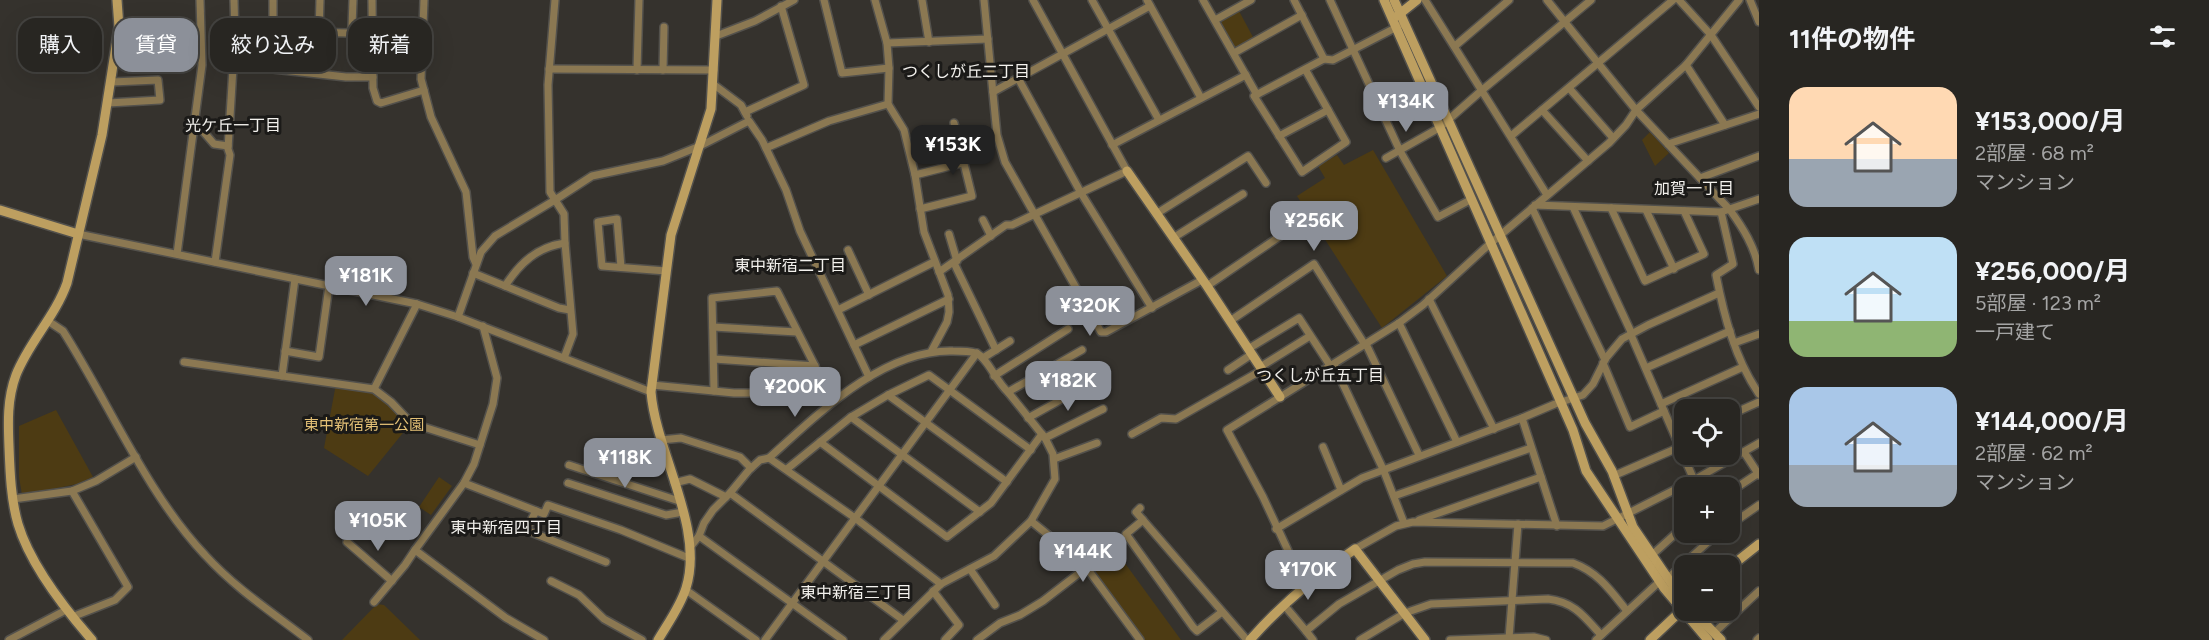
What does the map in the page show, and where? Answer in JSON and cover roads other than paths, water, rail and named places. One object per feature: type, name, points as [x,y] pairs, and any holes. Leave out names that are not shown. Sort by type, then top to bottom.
[{"type":"street","points":[[92,640],[69,613],[24,538],[13,499],[8,415],[16,374],[60,301],[67,283],[102,135],[112,82],[119,27],[117,0]]},
{"type":"street","points":[[177,254],[202,65],[201,0]]},
{"type":"street","points":[[215,262],[230,155],[228,146],[235,35],[234,0]]},
{"type":"street","points":[[272,18],[273,0]]},
{"type":"street","points":[[320,18],[321,0]]},
{"type":"street","points":[[336,32],[351,32],[353,0]]},
{"type":"street","points":[[372,0],[373,88],[377,101],[381,103],[424,90]]},
{"type":"street","points":[[424,0],[421,79],[431,117],[466,192],[473,257],[476,264]]},
{"type":"street","points":[[555,0],[549,69],[550,192],[564,214],[573,334],[564,358]]},
{"type":"street","points":[[637,70],[639,0]]},
{"type":"street","points":[[663,638],[686,590],[690,573],[691,546],[661,440],[652,403],[651,388],[671,235],[711,109],[717,0]]},
{"type":"street","points":[[716,36],[755,21],[794,0]]},
{"type":"street","points":[[824,0],[842,73],[889,68]]},
{"type":"street","points":[[875,0],[887,44],[888,104],[904,130],[915,175],[924,232],[949,299],[946,322],[932,351]]},
{"type":"street","points":[[922,0],[929,42]]},
{"type":"street","points":[[984,0],[997,135],[1005,162],[1101,332],[1106,333],[1204,283],[1292,228],[1286,216]]},
{"type":"street","points":[[1033,0],[1127,171],[1280,398]]},
{"type":"street","points":[[1092,0],[1159,120]]},
{"type":"street","points":[[1203,0],[1257,95]]},
{"type":"street","points":[[1215,20],[1251,0]]},
{"type":"street","points":[[1294,0],[1324,59]]},
{"type":"street","points":[[1330,0],[1400,151],[1438,217],[1472,199]]},
{"type":"street","points":[[1384,0],[1398,21],[1447,121],[1574,398],[1613,476],[1633,526],[1652,555],[1663,580]]},
{"type":"street","points":[[1394,0],[1398,21],[1439,128],[1561,402],[1586,471],[1618,519],[1674,593]]},
{"type":"street","points":[[1305,69],[1346,142],[1302,172],[1254,96],[1257,95],[1305,69],[1324,59],[1333,60],[1353,50],[1398,21],[1417,0]]},
{"type":"street","points":[[1425,0],[1547,195]]},
{"type":"street","points":[[1455,45],[1509,0]]},
{"type":"street","points":[[1547,0],[1636,110],[1730,210],[1755,244],[1759,270]]},
{"type":"street","points":[[1386,159],[1439,128],[1591,0]]},
{"type":"street","points":[[1511,136],[1673,0]]},
{"type":"street","points":[[1679,0],[1711,35],[1759,107]]},
{"type":"street","points":[[1305,587],[1263,497],[1227,430],[1366,345],[1429,299],[1613,138],[1636,110],[1686,65],[1739,0]]},
{"type":"street","points":[[1750,0],[1759,22]]},
{"type":"street","points":[[993,92],[1108,29],[1149,3],[1201,98]]},
{"type":"street","points":[[745,112],[804,85],[781,6]]},
{"type":"street","points":[[1234,53],[1302,15]]},
{"type":"street","points":[[663,70],[664,27]]},
{"type":"street","points":[[887,44],[988,39]]},
{"type":"street","points":[[1686,65],[1725,125]]},
{"type":"street","points":[[549,69],[714,70]]},
{"type":"street","points":[[300,72],[346,77],[373,77]]},
{"type":"street","points":[[1112,145],[1246,75]]},
{"type":"street","points":[[1018,78],[1081,193],[1152,308]]},
{"type":"street","points":[[108,103],[160,100],[158,80],[112,82]]},
{"type":"street","points":[[713,84],[741,105],[766,148],[789,198],[800,231],[869,377]]},
{"type":"street","points":[[1569,88],[1613,138]]},
{"type":"street","points":[[766,148],[829,121],[888,104]]},
{"type":"street","points":[[1279,136],[1328,110]]},
{"type":"street","points":[[1542,110],[1588,161]]},
{"type":"street","points":[[1668,144],[1759,114]]},
{"type":"street","points":[[458,317],[476,264],[486,243],[495,236],[592,176],[663,161],[700,146],[749,121]]},
{"type":"street","points":[[195,122],[214,144],[228,146]]},
{"type":"street","points":[[920,209],[972,196],[962,163],[954,123]]},
{"type":"street","points":[[1156,214],[1248,156],[1266,183]]},
{"type":"street","points":[[1700,178],[1759,156]]},
{"type":"street","points":[[915,175],[962,163]]},
{"type":"street","points":[[939,272],[1006,225],[1012,225],[1127,171]]},
{"type":"street","points":[[1173,238],[1243,194]]},
{"type":"street","points":[[1534,207],[1721,212],[1759,199]]},
{"type":"street","points":[[1534,207],[1604,362],[1630,427],[1743,367]]},
{"type":"street","points":[[1574,207],[1674,432]]},
{"type":"street","points":[[1611,208],[1646,281],[1704,254],[1684,211]]},
{"type":"street","points":[[0,210],[78,234],[417,304],[651,388],[734,393],[781,393],[836,398]]},
{"type":"street","points":[[1646,210],[1674,269]]},
{"type":"street","points":[[1721,212],[1733,264],[1716,275],[1719,293],[1743,367],[1759,394]]},
{"type":"street","points":[[621,267],[617,219],[598,222],[602,266],[666,271]]},
{"type":"street","points":[[983,220],[991,236]]},
{"type":"street","points":[[949,234],[956,262],[996,350]]},
{"type":"street","points":[[505,286],[520,265],[534,254],[545,248],[565,243]]},
{"type":"street","points":[[848,250],[869,295]]},
{"type":"street","points":[[838,310],[934,262]]},
{"type":"street","points":[[1230,321],[1314,264],[1366,345],[1419,455]]},
{"type":"street","points":[[473,273],[559,308],[570,310]]},
{"type":"street","points":[[282,376],[295,279]]},
{"type":"street","points":[[285,351],[319,357],[329,286]]},
{"type":"street","points":[[714,391],[712,298],[777,291],[819,378],[820,397]]},
{"type":"street","points":[[1276,529],[1362,478],[1583,395],[1593,384],[1614,346],[1632,334],[1719,293]]},
{"type":"street","points":[[854,345],[949,299]]},
{"type":"street","points":[[1429,299],[1494,429]]},
{"type":"street","points":[[374,389],[417,304]]},
{"type":"street","points":[[1228,370],[1299,318],[1333,366],[1383,469],[1404,523]]},
{"type":"street","points":[[48,321],[63,331],[162,499],[206,556],[243,590],[308,640]]},
{"type":"street","points":[[1399,323],[1456,442]]},
{"type":"street","points":[[374,602],[464,483],[474,464],[493,404],[497,378],[483,326]]},
{"type":"street","points":[[713,327],[796,332]]},
{"type":"street","points":[[994,376],[1068,329]]},
{"type":"street","points":[[1646,368],[1730,331]]},
{"type":"street","points":[[1734,343],[1759,334]]},
{"type":"street","points":[[1132,434],[1161,418],[1176,419],[1261,369],[1310,336]]},
{"type":"street","points":[[691,546],[699,536],[704,523],[751,468],[760,460],[769,458],[836,398],[869,377],[932,351],[980,356],[1010,341]]},
{"type":"street","points":[[1536,348],[1549,341]]},
{"type":"street","points":[[1008,392],[1082,350]]},
{"type":"street","points":[[886,639],[941,584],[994,556],[1031,520],[1055,479],[1054,459],[1044,436],[1008,392],[1000,386],[980,356]]},
{"type":"street","points":[[765,640],[950,389],[980,356]]},
{"type":"street","points":[[714,359],[814,366]]},
{"type":"street","points":[[184,362],[374,389],[391,402],[411,423],[480,446]]},
{"type":"street","points":[[787,470],[851,417],[928,375],[1031,450]]},
{"type":"street","points":[[1028,418],[1080,388]]},
{"type":"street","points":[[888,395],[1007,482]]},
{"type":"street","points":[[1740,411],[1759,402]]},
{"type":"street","points":[[820,442],[947,537],[991,503],[1044,436],[1103,409]]},
{"type":"street","points":[[851,417],[980,512]]},
{"type":"street","points":[[1522,418],[1557,526]]},
{"type":"street","points":[[661,440],[681,438],[740,457],[751,468]]},
{"type":"street","points":[[1054,459],[1097,443]]},
{"type":"street","points":[[1699,477],[1759,444]]},
{"type":"street","points":[[1323,447],[1341,490]]},
{"type":"street","points":[[1394,496],[1531,447]]},
{"type":"street","points":[[1613,476],[1674,450]]},
{"type":"street","points":[[1740,486],[1758,475],[1744,452]]},
{"type":"street","points":[[13,499],[72,491],[96,481],[136,457]]},
{"type":"street","points":[[769,458],[941,584]]},
{"type":"street","points":[[569,465],[679,501]]},
{"type":"street","points":[[1413,522],[1541,477]]},
{"type":"street","points":[[674,483],[690,479],[728,495],[903,620]]},
{"type":"street","points":[[464,483],[544,514],[548,505],[621,530],[691,559]]},
{"type":"street","points":[[568,483],[666,515],[682,512]]},
{"type":"street","points":[[1140,508],[1136,512],[1248,640],[1305,587],[1355,549],[1404,523],[1596,527],[1618,519],[1674,490]]},
{"type":"street","points":[[9,640],[69,613],[115,600],[128,587],[72,491]]},
{"type":"street","points":[[1740,518],[1759,505]]},
{"type":"street","points":[[536,511],[526,530],[606,562]]},
{"type":"street","points":[[1031,520],[1087,567],[1140,640]]},
{"type":"street","points":[[1143,520],[1126,534],[1193,627],[1197,631],[1222,612]]},
{"type":"street","points":[[1509,638],[1518,524]]},
{"type":"street","points":[[1652,555],[1674,535]]},
{"type":"street","points":[[699,536],[843,640]]},
{"type":"street","points":[[347,542],[392,581]]},
{"type":"street","points":[[1360,640],[1419,607],[1442,602],[1548,599],[1562,601],[1580,612],[1599,638],[1706,543]]},
{"type":"street","points":[[1740,559],[1759,544]]},
{"type":"street","points":[[1355,549],[1425,640]]},
{"type":"street","points":[[415,550],[506,618],[544,640]]},
{"type":"street","points":[[1306,632],[1339,604],[1379,580],[1398,570],[1425,562],[1573,562],[1601,579],[1628,611]]},
{"type":"street","points":[[977,640],[1000,623],[1020,615],[1043,601],[1087,567]]},
{"type":"street","points":[[970,569],[995,605]]},
{"type":"street","points":[[550,581],[579,595],[604,619],[642,640]]},
{"type":"street","points":[[686,590],[756,640]]},
{"type":"street","points":[[933,591],[959,625],[945,640]]},
{"type":"street","points":[[1697,621],[1711,638],[1759,591]]},
{"type":"street","points":[[1284,605],[1313,640]]},
{"type":"street","points":[[1650,640],[1674,619]]},
{"type":"street","points":[[1450,640],[1509,638],[1546,640]]},
{"type":"district","name":"つくしが丘二丁目","points":[[966,71]]},
{"type":"district","name":"光ケ丘一丁目","points":[[233,125]]},
{"type":"district","name":"加賀一丁目","points":[[1694,188]]},
{"type":"district","name":"東中新宿二丁目","points":[[790,265]]},
{"type":"district","name":"つくしが丘五丁目","points":[[1320,375]]},
{"type":"district","name":"東中新宿四丁目","points":[[506,527]]},
{"type":"district","name":"東中新宿三丁目","points":[[856,592]]},
{"type":"park label","name":"東中新宿第一公園","points":[[364,425]]}]
